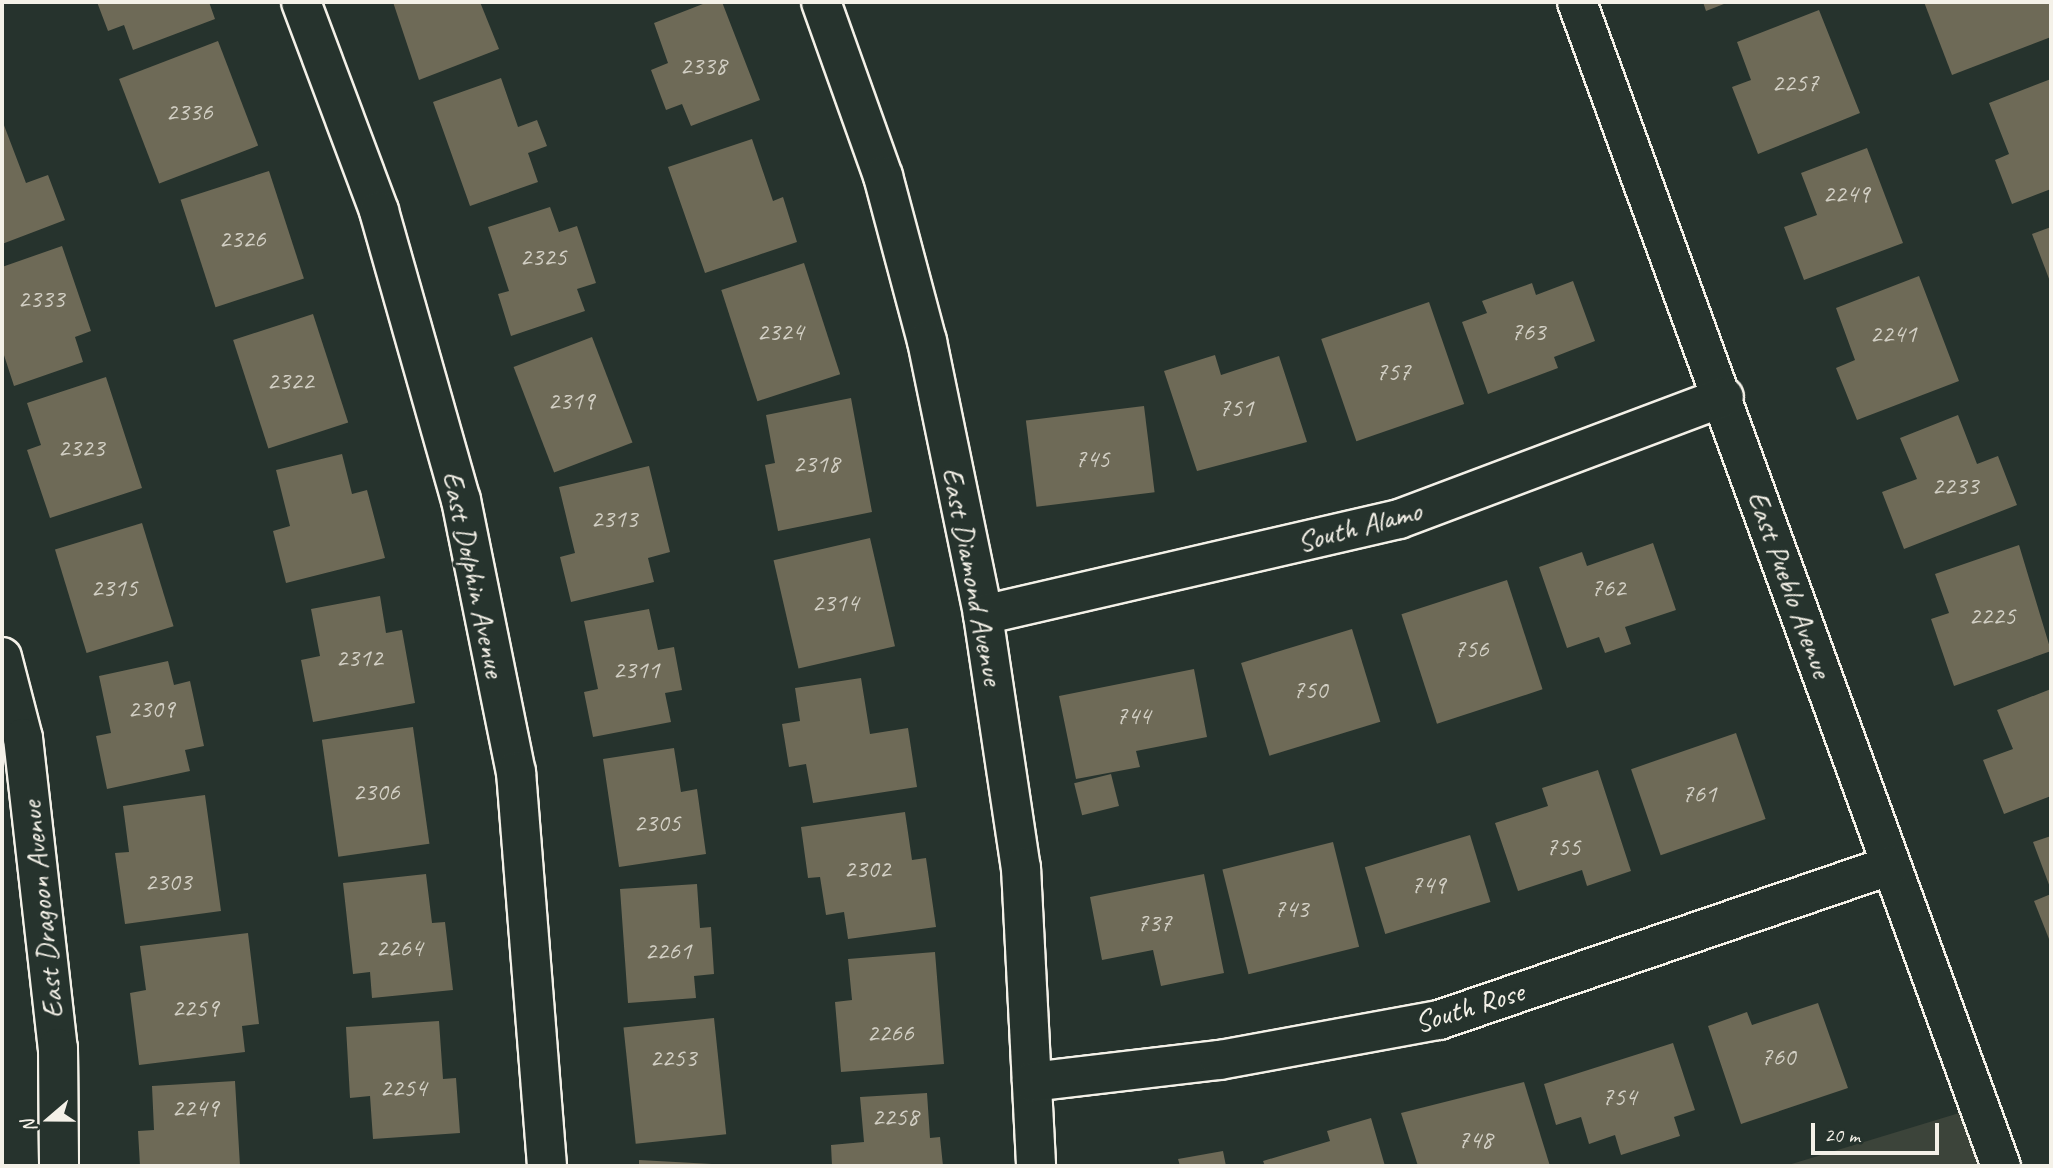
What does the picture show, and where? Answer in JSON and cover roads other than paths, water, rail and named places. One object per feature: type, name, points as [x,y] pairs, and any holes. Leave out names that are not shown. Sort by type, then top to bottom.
[{"type":"street","name":"East Dolphin Avenue","points":[[301,2],[379,211],[461,500],[516,772],[547,1166]]},
{"type":"street","name":"East Diamond Avenue","points":[[821,2],[903,252],[983,615],[1021,867],[1035,1166]]},
{"type":"street","name":"East Pueblo Avenue","points":[[1577,2],[1724,397],[1890,866],[2001,1166]]},
{"type":"street","name":"South Alamo","points":[[983,615],[1399,519],[1724,397]]},
{"type":"street","name":"East Dragoon Avenue","points":[[2,657],[23,738],[55,1021],[59,1166]]},
{"type":"street","name":"South Rose","points":[[1032,1082],[1220,1060],[1439,1020],[1890,866]]}]
